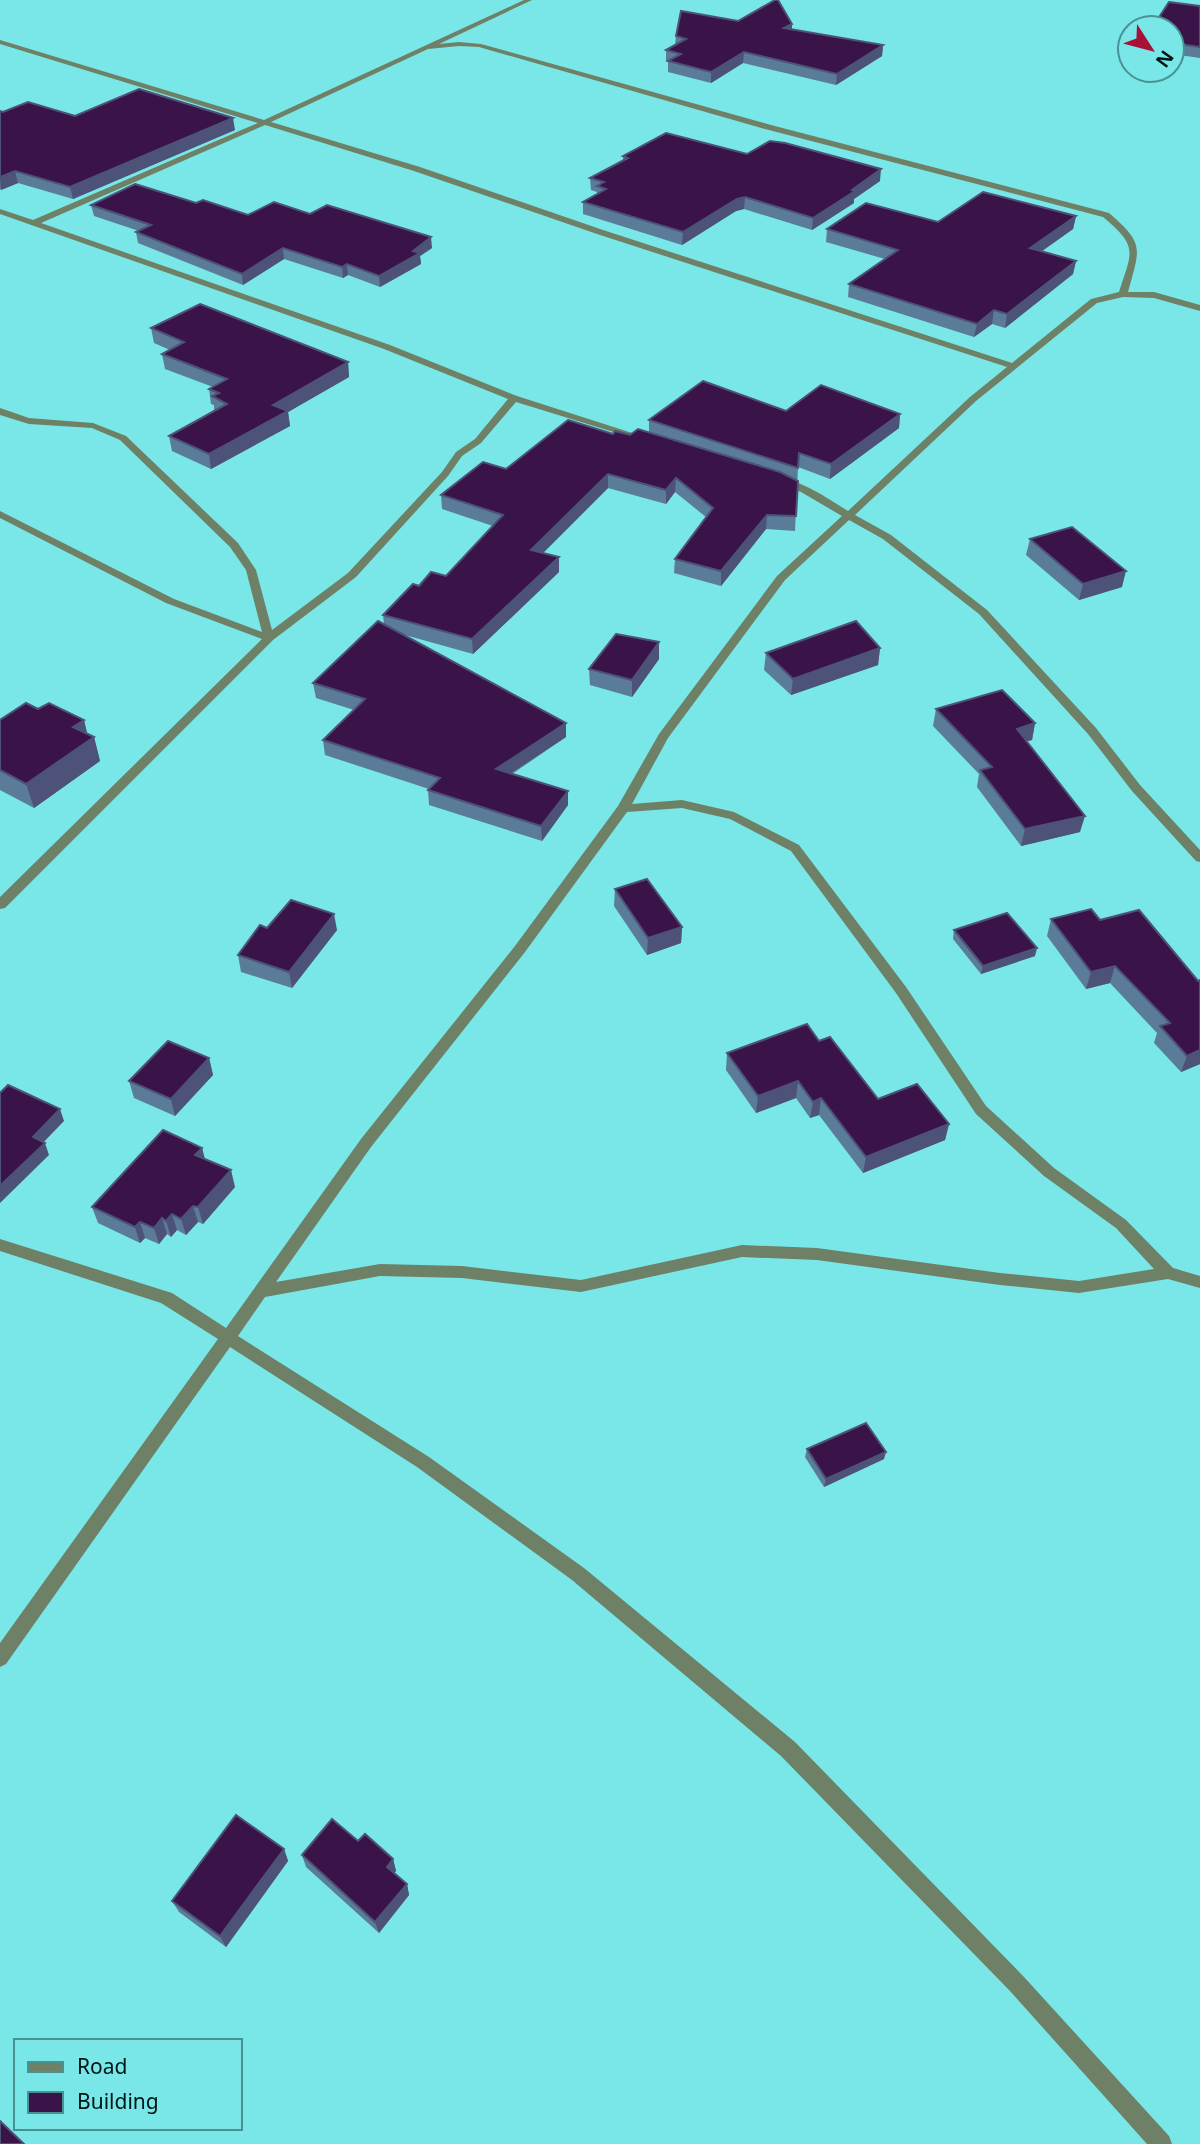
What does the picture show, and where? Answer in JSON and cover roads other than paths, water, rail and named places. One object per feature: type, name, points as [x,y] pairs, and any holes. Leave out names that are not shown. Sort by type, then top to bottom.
[{"type":"street","points":[[33,223],[266,122],[529,0]]},
{"type":"street","points":[[0,42],[417,169],[600,232],[1013,366]]},
{"type":"street","points":[[423,48],[479,45],[768,127],[1106,215],[1128,233],[1136,251],[1123,294]]},
{"type":"street","points":[[0,211],[387,348],[514,398],[655,442]]},
{"type":"street","points":[[0,1658],[366,1143],[520,950],[623,808],[663,737],[781,578],[973,399],[1094,301],[1123,294],[1154,295],[1200,308]]},
{"type":"street","points":[[0,905],[269,638],[352,575],[445,474],[459,454],[478,442],[514,398]]},
{"type":"street","points":[[0,411],[23,421],[84,424],[106,429],[123,438],[234,545],[251,570],[269,638]]},
{"type":"street","points":[[771,478],[804,490],[887,537],[983,612],[1092,732],[1136,788],[1200,858]]},
{"type":"street","points":[[0,514],[170,601],[269,638]]},
{"type":"street","points":[[623,808],[682,804],[734,816],[795,848],[901,990],[981,1110],[1049,1172],[1121,1224],[1168,1272]]},
{"type":"street","points":[[0,1245],[166,1298],[423,1462],[578,1574],[789,1749],[1017,1984],[1161,2144]]},
{"type":"street","points":[[262,1291],[380,1270],[462,1272],[581,1286],[742,1251],[817,1255],[1079,1287],[1168,1272],[1200,1282]]}]
